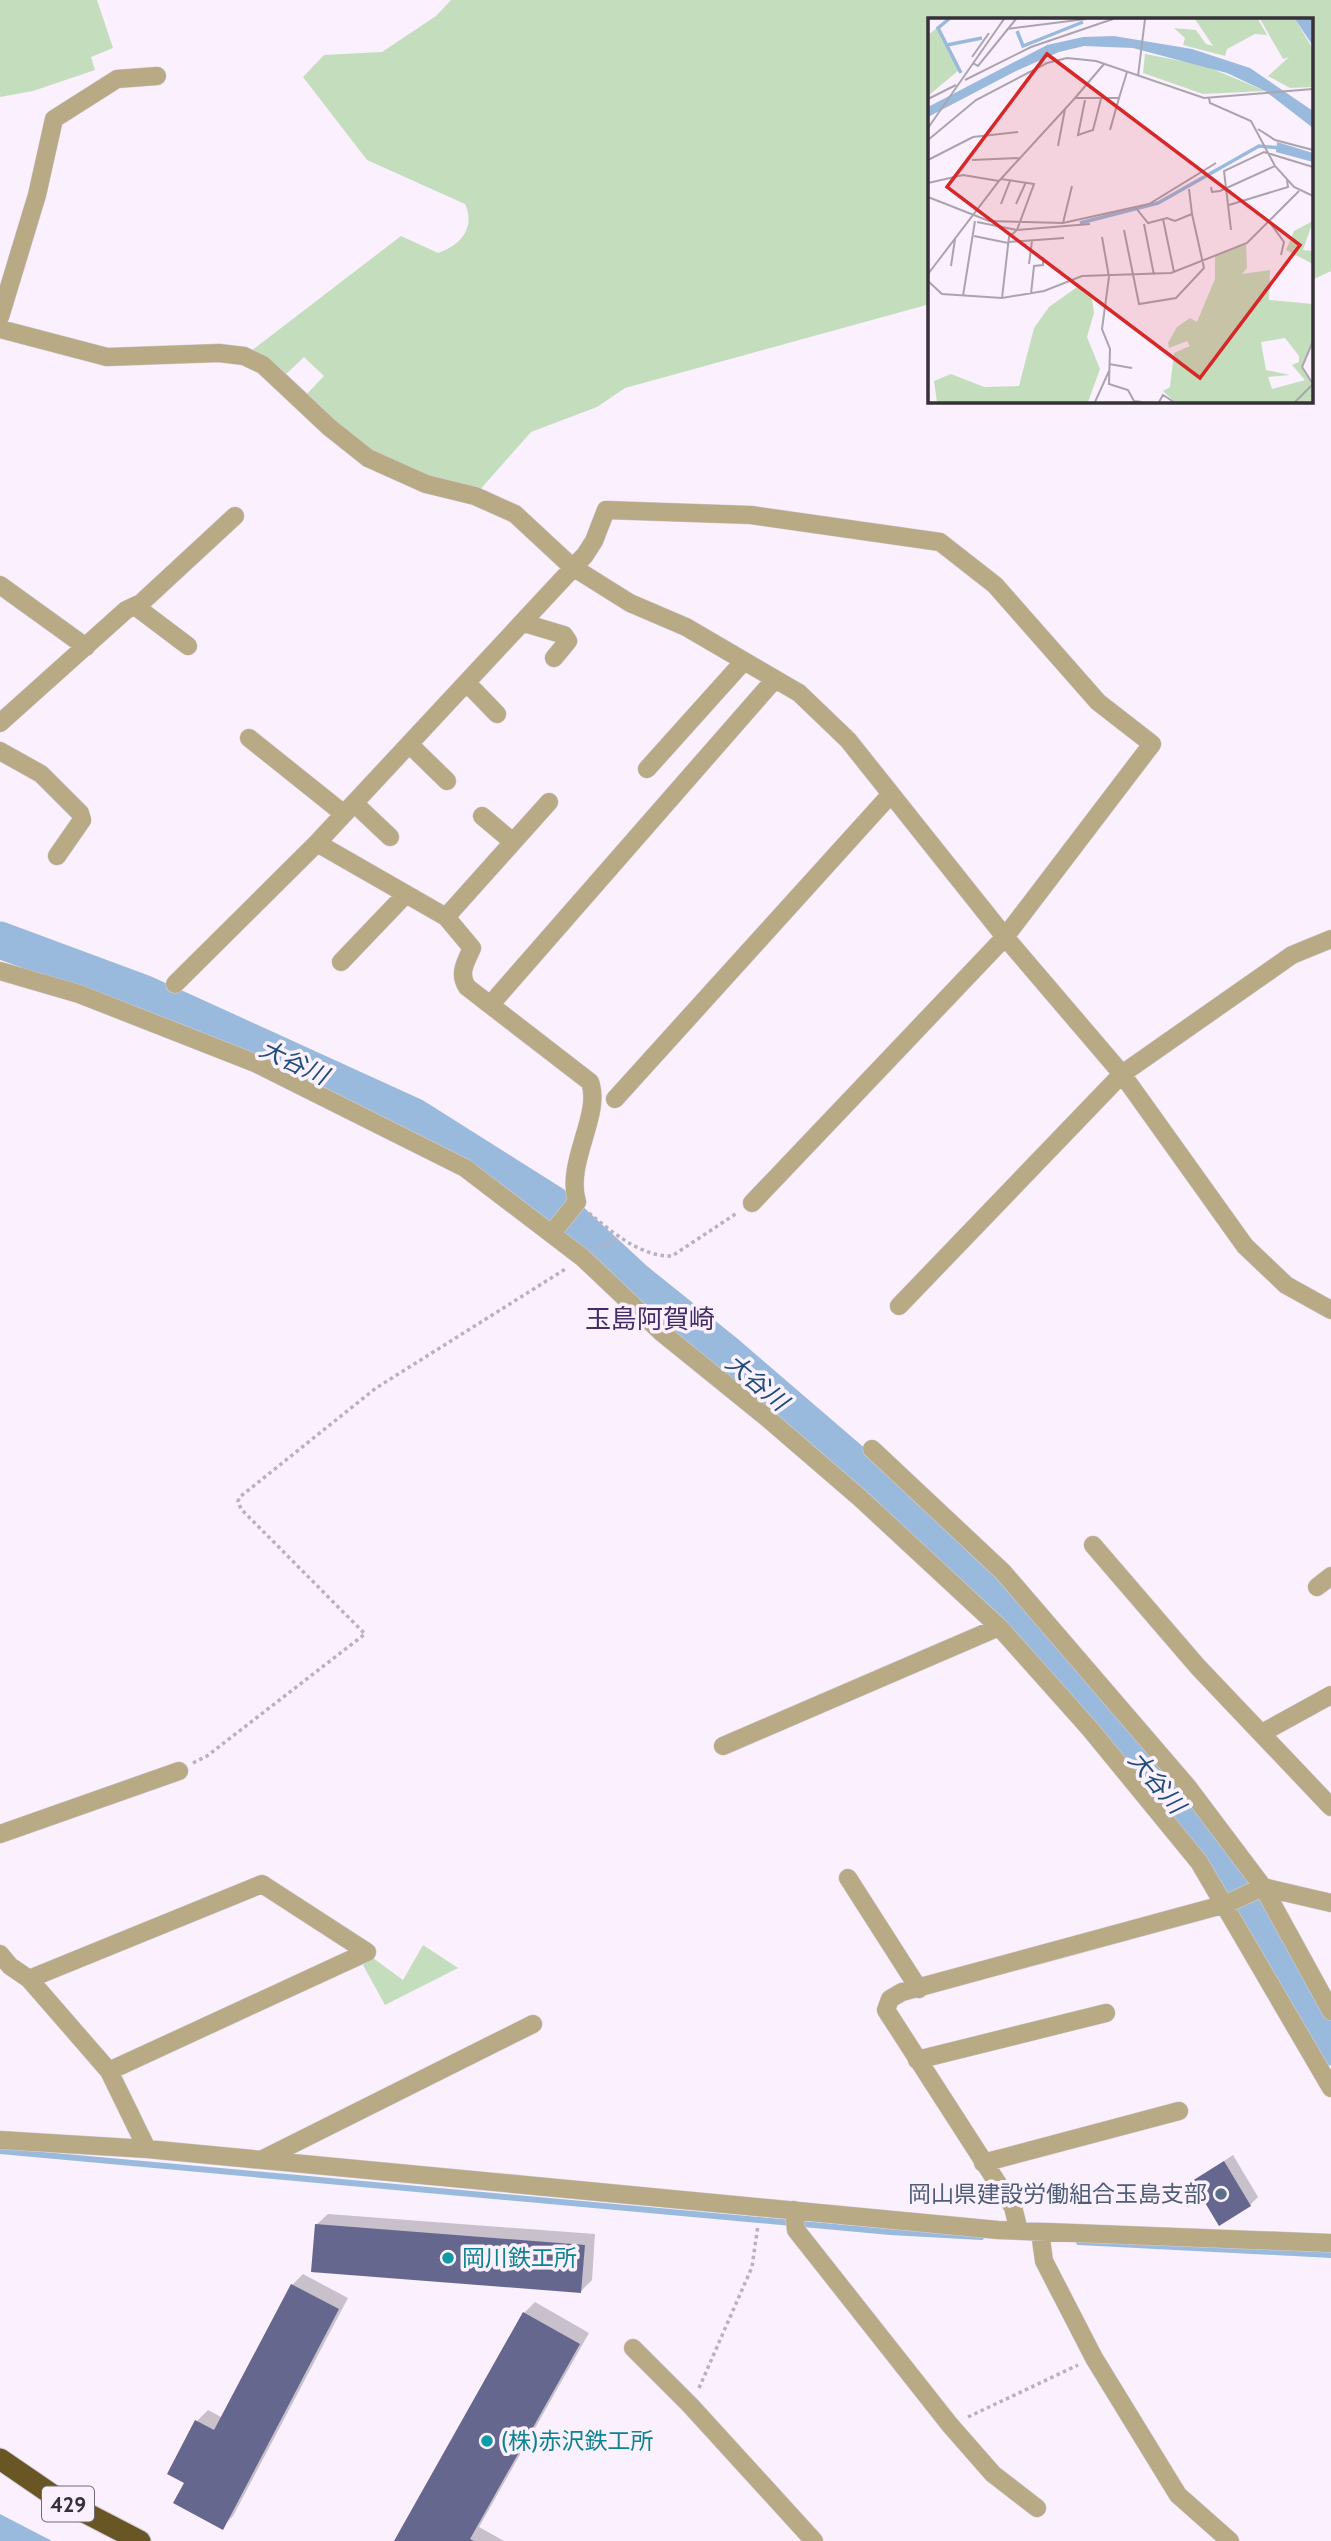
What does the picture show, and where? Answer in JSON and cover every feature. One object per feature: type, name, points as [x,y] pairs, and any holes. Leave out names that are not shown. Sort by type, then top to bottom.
[{"type":"highway","name":"429","points":[[0,2459],[57,2498],[140,2541]]},
{"type":"street","points":[[0,317],[37,195],[54,119],[117,79],[157,76]]},
{"type":"street","points":[[0,329],[107,357],[219,353],[244,355],[263,365],[329,427],[368,457],[426,484],[475,496],[515,514],[571,566],[631,603],[686,627],[799,693],[823,714],[891,794],[1005,937],[1122,1074],[1245,1246],[1286,1285],[1331,1310]]},
{"type":"street","points":[[175,984],[317,843],[524,623],[594,541],[606,510],[751,515],[940,542],[979,570],[1098,702],[1152,744],[1005,937],[752,1203]]},
{"type":"street","points":[[0,723],[235,516]]},
{"type":"street","points":[[0,585],[86,647]]},
{"type":"street","points":[[135,606],[188,646]]},
{"type":"street","points":[[524,623],[564,635],[568,641],[554,658]]},
{"type":"street","points":[[647,769],[744,661]]},
{"type":"street","points":[[491,1004],[775,679]]},
{"type":"street","points":[[467,683],[497,714]]},
{"type":"street","points":[[249,738],[390,837]]},
{"type":"street","points":[[409,744],[447,781]]},
{"type":"street","points":[[0,751],[41,774],[80,813],[82,820],[57,856]]},
{"type":"street","points":[[615,1099],[891,794]]},
{"type":"street","points":[[446,917],[549,802]]},
{"type":"street","points":[[482,816],[513,842]]},
{"type":"street","points":[[317,843],[446,917],[472,948],[462,979],[467,987],[590,1082],[593,1091],[572,1186],[577,1202],[552,1233]]},
{"type":"street","points":[[341,962],[406,894]]},
{"type":"street","points":[[899,1306],[1122,1074],[1292,955],[1331,939]]},
{"type":"street","points":[[0,971],[79,994],[255,1063],[465,1168],[583,1258],[661,1332],[860,1498],[999,1627],[1090,1729],[1199,1861],[1331,2088]]},
{"type":"street","points":[[872,1449],[1003,1572],[1187,1786],[1263,1887],[1331,2011]]},
{"type":"street","points":[[1093,1545],[1198,1667],[1331,1807]]},
{"type":"street","points":[[723,1746],[999,1627]]},
{"type":"street","points":[[1262,1733],[1331,1695]]},
{"type":"street","points":[[0,1834],[179,1771]]},
{"type":"street","points":[[848,1878],[919,1989]]},
{"type":"street","points":[[29,1979],[262,1884],[367,1952],[109,2071]]},
{"type":"street","points":[[1019,2231],[1013,2207],[886,2010],[890,1999],[1226,1904],[1263,1887],[1331,1903]]},
{"type":"street","points":[[0,1954],[10,1966],[29,1979],[109,2071],[147,2149]]},
{"type":"street","points":[[917,2060],[1106,2012]]},
{"type":"street","points":[[261,2160],[533,2024]]},
{"type":"street","points":[[983,2164],[1179,2111]]},
{"type":"street","points":[[0,2140],[147,2149],[261,2160],[794,2218],[1019,2231],[1040,2240],[1331,2243]]},
{"type":"street","points":[[794,2218],[950,2425],[993,2474],[1037,2508]]},
{"type":"street","points":[[1040,2240],[1094,2358],[1178,2495],[1230,2541]]},
{"type":"street","points":[[632,2348],[690,2405],[814,2541]]},
{"type":"path","points":[[577,1202],[618,1237],[650,1254],[672,1256],[752,1203]]},
{"type":"path","points":[[611,1239],[618,1237]]},
{"type":"path","points":[[179,1771],[207,1756],[365,1634],[242,1509],[238,1502],[241,1496],[376,1388],[583,1258]]},
{"type":"path","points":[[690,2405],[752,2267],[758,2225]]},
{"type":"path","points":[[950,2425],[1094,2358]]},
{"type":"green space","points":[[0,0],[97,0],[113,48],[91,57],[95,70],[33,91],[0,97]]},
{"type":"green space","points":[[451,0],[1331,0],[1331,271],[1314,279],[1314,18],[928,18],[928,305],[625,388],[597,407],[531,432],[478,492],[390,464],[352,439],[304,397],[324,376],[304,357],[284,376],[251,351],[401,236],[438,253],[453,246],[464,235],[469,221],[465,204],[367,160],[303,77],[324,55],[382,52],[436,16]]},
{"type":"green space","points":[[423,1945],[458,1968],[385,2005],[363,1965],[373,1958],[403,1980]]},
{"type":"water","points":[[0,2514],[52,2541],[0,2541]]},
{"type":"building","name":"岡山県建設労働組合玉島支部","points":[[1224,2161],[1251,2206],[1219,2226],[1192,2181]]},
{"type":"building","name":"岡川鉄工所","points":[[315,2224],[585,2245],[581,2293],[311,2272]]},
{"type":"building","points":[[291,2284],[339,2309],[223,2530],[173,2503],[184,2483],[167,2474],[195,2420],[214,2430]]},
{"type":"building","name":"(株)赤沢鉄工所","points":[[523,2312],[580,2344],[470,2539],[474,2541],[394,2541]]},
{"type":"waterway","name":"大谷川","points":[[0,940],[143,993],[413,1116],[554,1205],[636,1281],[727,1354],[899,1502],[1064,1672],[1184,1813],[1247,1897],[1331,2047]]},
{"type":"waterway","points":[[0,2151],[890,2232],[981,2237]]},
{"type":"waterway","points":[[1079,2242],[1331,2255]]},
{"type":"place","name":"岡山県建設労働組合玉島支部","points":[[1221,2194]]},
{"type":"place","name":"岡川鉄工所","points":[[448,2258]]},
{"type":"place","name":"(株)赤沢鉄工所","points":[[487,2441]]},
{"type":"district","name":"玉島阿賀崎","points":[[650,1319]]}]
